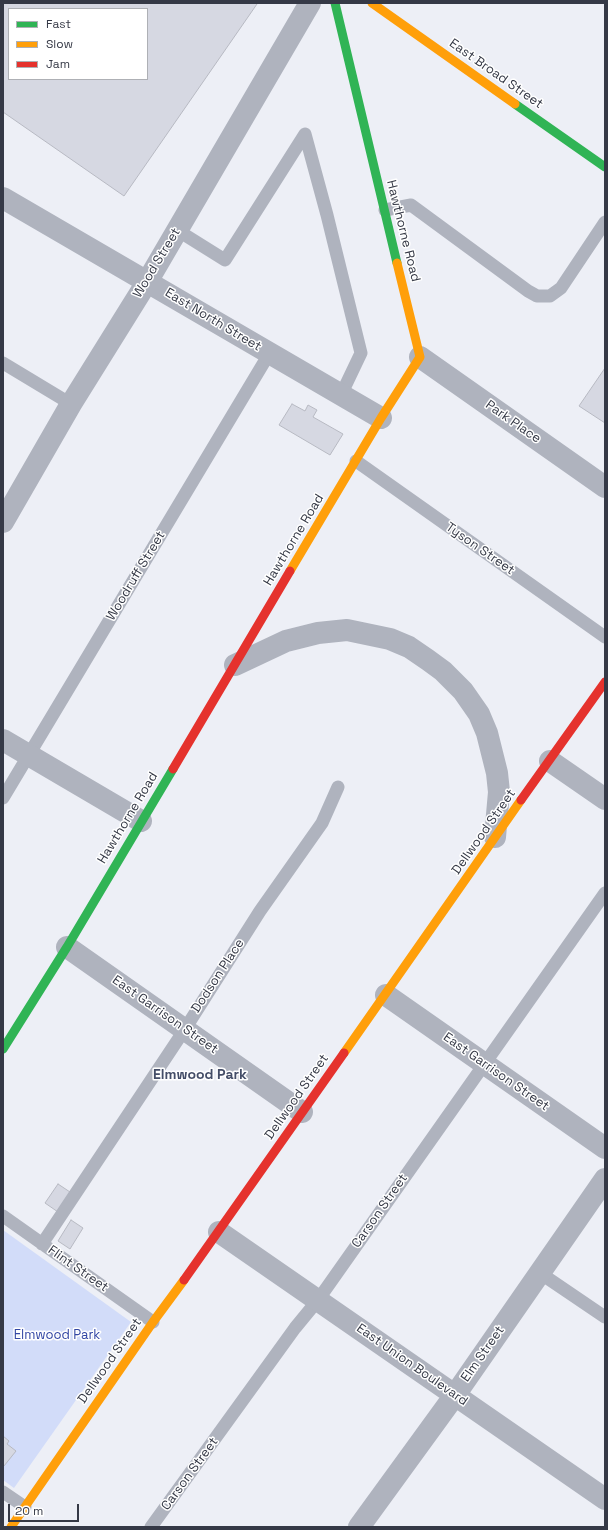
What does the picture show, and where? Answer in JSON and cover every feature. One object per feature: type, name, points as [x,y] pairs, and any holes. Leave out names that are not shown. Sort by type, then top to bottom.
[{"type":"street","name":"Wood Street","points":[[3,522],[71,404],[147,282],[310,3]]},
{"type":"street","name":"Hawthorne Road","points":[[3,1049],[142,821],[381,418],[420,357],[334,3]]},
{"type":"street","name":"East Broad Street","points":[[372,3],[605,167]]},
{"type":"street","name":"East North Street","points":[[3,198],[381,418]]},
{"type":"street","name":"Park Place","points":[[420,357],[605,487]]},
{"type":"street","points":[[235,665],[286,641],[318,633],[347,630],[390,639],[409,647],[443,671],[463,691],[479,714],[487,733],[497,773],[499,792],[496,837]]},
{"type":"street","name":"Dellwood Street","points":[[10,1527],[605,682]]},
{"type":"street","points":[[3,740],[142,821]]},
{"type":"street","points":[[550,761],[605,799]]},
{"type":"street","name":"East Garrison Street","points":[[67,946],[302,1112]]},
{"type":"street","name":"East Garrison Street","points":[[386,995],[605,1148]]},
{"type":"street","name":"Elm Street","points":[[359,1527],[455,1395],[605,1179]]},
{"type":"street","name":"East Union Boulevard","points":[[219,1232],[605,1499]]},
{"type":"lane","points":[[177,230],[225,260],[305,134],[361,352],[341,395]]},
{"type":"lane","points":[[385,210],[411,205],[528,291],[537,296],[550,296],[561,288],[605,222]]},
{"type":"lane","name":"Woodruff Street","points":[[3,798],[269,354]]},
{"type":"lane","points":[[3,363],[71,404]]},
{"type":"lane","name":"Tyson Street","points":[[356,461],[605,636]]},
{"type":"lane","name":"Dodson Place","points":[[42,1244],[185,1029],[260,911],[322,823],[338,787]]},
{"type":"lane","name":"Carson Street","points":[[152,1527],[295,1328],[318,1300],[605,893]]},
{"type":"lane","name":"Flint Street","points":[[3,1216],[153,1322]]},
{"type":"lane","points":[[540,1273],[605,1317]]},
{"type":"lane","points":[[3,1492],[25,1507]]},
{"type":"green space","name":"Elmwood Park","points":[[3,1230],[131,1322],[14,1488],[3,1480]]},
{"type":"building","points":[[3,3],[257,4],[124,196],[3,112]]},
{"type":"building","points":[[605,368],[605,423],[579,406]]},
{"type":"building","points":[[292,404],[305,411],[308,405],[317,410],[313,417],[343,434],[330,455],[279,425]]},
{"type":"building","points":[[58,1184],[70,1192],[58,1212],[45,1203]]},
{"type":"building","points":[[71,1220],[83,1228],[70,1249],[58,1241]]},
{"type":"building","points":[[3,1436],[9,1441],[7,1444],[16,1451],[4,1466],[3,1465]]},
{"type":"traffic: fast","points":[[335,3],[397,263]]},
{"type":"traffic: fast","points":[[515,104],[605,167]]},
{"type":"traffic: fast","points":[[3,1049],[67,947],[173,769]]},
{"type":"traffic: slow","points":[[372,3],[515,104]]},
{"type":"traffic: slow","points":[[290,571],[381,418],[420,357],[397,263]]},
{"type":"traffic: slow","points":[[344,1053],[521,800]]},
{"type":"traffic: slow","points":[[11,1527],[153,1322],[184,1280]]},
{"type":"traffic: jam","points":[[173,769],[290,571]]},
{"type":"traffic: jam","points":[[521,800],[605,682]]},
{"type":"traffic: jam","points":[[184,1280],[344,1053]]},
{"type":"district","name":"Elmwood Park","points":[[200,1075]]}]
